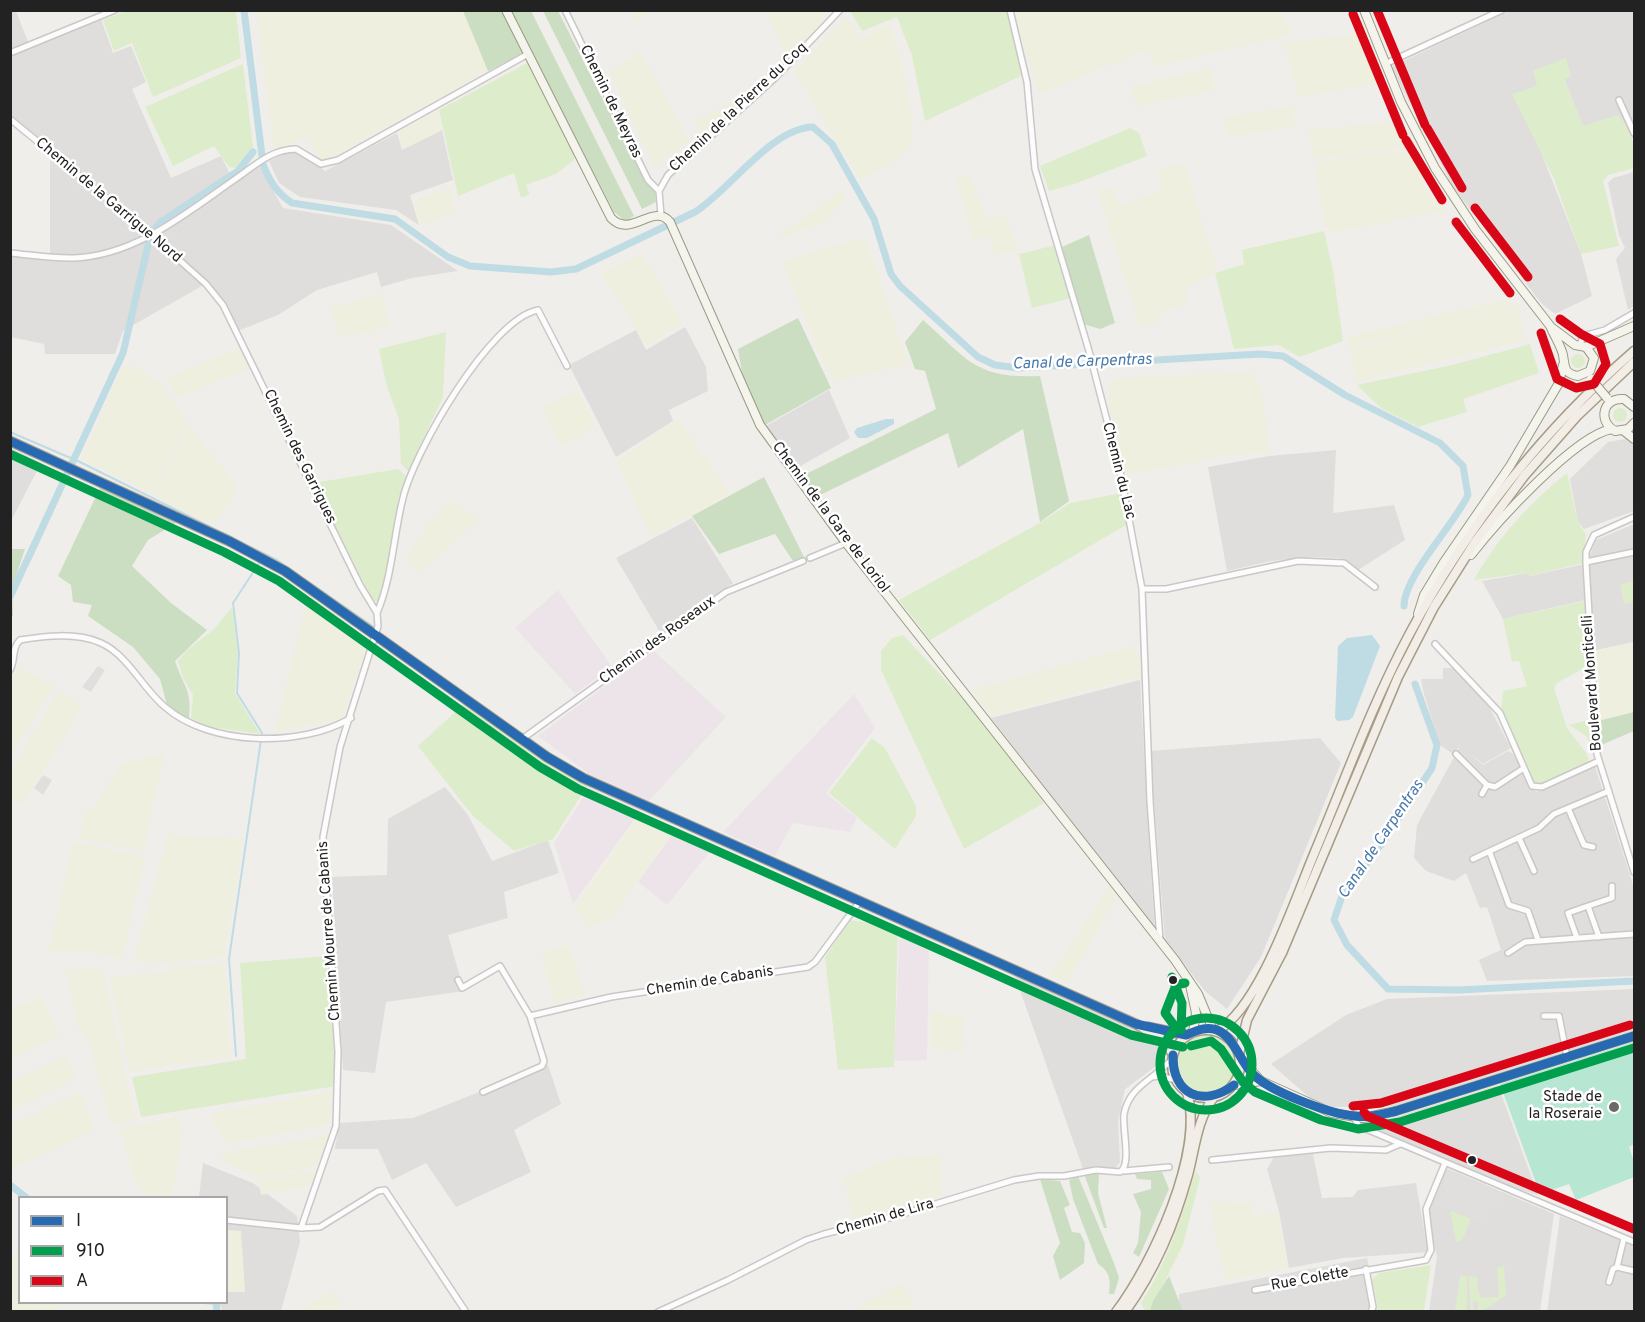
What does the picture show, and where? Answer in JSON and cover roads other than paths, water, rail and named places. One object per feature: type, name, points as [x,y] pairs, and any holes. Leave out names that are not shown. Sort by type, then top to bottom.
[{"type":"main road","points":[[506,10],[611,218],[621,225],[635,224],[661,215]]},
{"type":"main road","points":[[1136,1024],[1190,1034],[1215,1030],[1242,1007],[1268,963],[1429,587],[1510,466],[1559,383],[1563,356],[1551,327],[1480,236],[1437,171],[1415,132],[1364,10]]},
{"type":"main road","name":"Chemin de la Gare de Loriol","points":[[661,215],[672,225],[750,409],[846,543],[1160,942],[1198,994],[1215,1030]]},
{"type":"main road","points":[[1563,356],[1580,346],[1635,326]]},
{"type":"main road","points":[[1551,327],[1592,354],[1594,362],[1589,376]]},
{"type":"main road","points":[[1411,632],[1463,544],[1522,466],[1596,384],[1635,351]]},
{"type":"main road","points":[[1234,1085],[1240,1068],[1240,1053],[1247,1020],[1282,953],[1398,677],[1451,579],[1525,475],[1577,416],[1635,362]]},
{"type":"main road","points":[[1563,365],[1573,375],[1589,376],[1609,400]]},
{"type":"main road","points":[[1609,400],[1624,399],[1635,407]]},
{"type":"main road","points":[[1609,400],[1604,414],[1605,422],[1612,429]]},
{"type":"main road","points":[[1624,431],[1635,423]]},
{"type":"main road","points":[[1451,579],[1516,503],[1594,435],[1612,429],[1624,431],[1635,439]]},
{"type":"main road","points":[[10,441],[257,554],[285,570],[522,739],[583,778],[1136,1024],[1165,1041],[1172,1057],[1176,1080],[1187,1093],[1200,1098],[1214,1097],[1234,1085],[1261,1081]]},
{"type":"main road","name":"Chemin de la Gare de Loriol","points":[[1189,981],[1196,1014],[1190,1034]]},
{"type":"main road","points":[[1215,1030],[1233,1042],[1261,1081],[1332,1113],[1353,1118],[1383,1115],[1635,1036]]},
{"type":"main road","points":[[1172,1057],[1190,1034]]},
{"type":"main road","points":[[1116,1311],[1143,1274],[1172,1203],[1191,1124],[1187,1093]]},
{"type":"main road","points":[[1125,1311],[1161,1254],[1183,1193],[1201,1121],[1214,1097]]},
{"type":"street","points":[[10,53],[116,10]]},
{"type":"street","name":"Chemin de Meyras","points":[[565,10],[648,180],[659,191]]},
{"type":"street","name":"Chemin de la Pierre du Coq","points":[[659,191],[668,175],[776,77],[840,10]]},
{"type":"street","name":"Chemin du Lac","points":[[1010,10],[1027,82],[1035,169],[1091,361],[1124,490],[1142,589],[1150,801],[1160,942]]},
{"type":"street","points":[[1385,64],[1502,10]]},
{"type":"street","points":[[10,253],[76,258],[98,254],[152,235],[259,161],[296,149],[321,164],[338,160],[528,55]]},
{"type":"street","points":[[1619,100],[1635,133]]},
{"type":"street","name":"Chemin de la Garrigue Nord","points":[[10,119],[152,235],[206,284]]},
{"type":"street","points":[[659,191],[661,215]]},
{"type":"street","name":"Chemin des Garrigues","points":[[206,284],[224,305],[360,585],[377,613]]},
{"type":"street","points":[[377,635],[377,613],[385,594],[403,497],[436,420],[479,359],[510,328],[538,310],[567,366]]},
{"type":"street","points":[[1580,346],[1583,336],[1605,330],[1635,313]]},
{"type":"street","name":"Boulevard Monticelli","points":[[1635,517],[1594,535],[1586,552],[1590,651],[1599,761],[1635,872]]},
{"type":"street","points":[[810,558],[846,543]]},
{"type":"street","points":[[1586,562],[1635,552]]},
{"type":"street","name":"Chemin des Roseaux","points":[[522,739],[726,592],[803,561]]},
{"type":"street","points":[[1142,589],[1166,589],[1298,561],[1344,563],[1374,586]]},
{"type":"street","name":"Chemin Mourre de Cabanis","points":[[298,1228],[336,1126],[338,1052],[323,837],[330,790],[377,635]]},
{"type":"street","points":[[10,670],[15,661],[14,649],[20,640],[82,637],[103,643],[166,708],[196,728],[255,739],[315,732],[339,725],[351,718]]},
{"type":"street","points":[[1435,644],[1500,713],[1532,786],[1542,787],[1599,761]]},
{"type":"street","points":[[1456,754],[1486,785],[1495,786],[1524,768]]},
{"type":"street","points":[[1482,794],[1486,785]]},
{"type":"street","points":[[1473,859],[1539,828],[1554,814],[1609,791]]},
{"type":"street","points":[[1568,808],[1584,845],[1593,846]]},
{"type":"street","points":[[1519,838],[1534,871]]},
{"type":"street","points":[[1490,853],[1509,905],[1528,911],[1538,940]]},
{"type":"street","points":[[1577,938],[1568,913],[1612,898],[1612,886]]},
{"type":"street","name":"Chemin de Cabanis","points":[[530,1016],[611,997],[808,967],[815,962],[860,901]]},
{"type":"street","points":[[1588,906],[1599,937]]},
{"type":"street","points":[[1508,953],[1518,944],[1538,940],[1635,934]]},
{"type":"street","points":[[458,980],[462,988],[500,966],[530,1016],[544,1061],[542,1066],[483,1092]]},
{"type":"street","points":[[1544,1016],[1559,1016],[1567,1057]]},
{"type":"street","points":[[1124,1171],[1126,1164],[1124,1125],[1127,1105],[1136,1088],[1172,1057]]},
{"type":"street","points":[[1150,1078],[1160,1076],[1176,1080]]},
{"type":"street","points":[[1353,1118],[1359,1126],[1635,1242]]},
{"type":"street","points":[[1212,1160],[1331,1148],[1386,1150],[1400,1144]]},
{"type":"street","name":"Rue Colette","points":[[1255,1290],[1426,1260],[1431,1256],[1426,1209],[1445,1163]]},
{"type":"street","name":"Chemin de Lira","points":[[658,1311],[728,1280],[806,1240],[893,1218],[1014,1180],[1039,1176],[1064,1176],[1086,1171],[1115,1173],[1169,1167]]},
{"type":"street","points":[[228,1220],[298,1228],[320,1227],[378,1191],[385,1190],[466,1311]]},
{"type":"street","points":[[1609,1282],[1613,1269],[1617,1267],[1624,1238]]},
{"type":"street","points":[[1617,1267],[1635,1271]]},
{"type":"street","name":"Rue Colette","points":[[1366,1269],[1373,1306],[1371,1311]]},
{"type":"water","points":[[886,419],[894,419],[894,424],[867,438],[858,438],[854,432],[857,428]]},
{"type":"water","points":[[1372,635],[1380,646],[1353,717],[1349,720],[1338,721],[1335,718],[1338,646],[1347,638]]},
{"type":"waterway","name":"Canal de Carpentras","points":[[244,10],[263,164],[278,191],[292,203],[395,219],[448,257],[470,266],[551,272],[576,269],[695,212],[766,149],[797,130],[813,127],[832,144],[874,219],[891,274],[900,286],[978,357],[995,365],[1018,368],[1260,354],[1283,356],[1345,395],[1440,443],[1463,466],[1468,495],[1412,580],[1404,606]]},
{"type":"waterway","name":"Canal de Carpentras","points":[[154,229],[238,171],[253,152]]},
{"type":"waterway","name":"Canal de Carpentras","points":[[10,597],[123,353],[149,241]]},
{"type":"waterway","points":[[10,432],[80,462],[277,560],[374,627]]},
{"type":"waterway","points":[[236,1056],[229,959],[262,733],[237,693],[239,653],[233,603],[260,562]]},
{"type":"waterway","name":"Canal de Carpentras","points":[[1415,684],[1437,745],[1432,768],[1383,842],[1342,896],[1334,920],[1347,945],[1388,989],[1459,990],[1634,981]]},
{"type":"waterway","name":"Canal de Carpentras","points":[[10,1185],[24,1196]]},
{"type":"waterway","name":"Canal de Carpentras","points":[[216,1304],[217,1312]]},
{"type":"place","name":"Stade de la Roseraie","points":[[1614,1107]]}]
